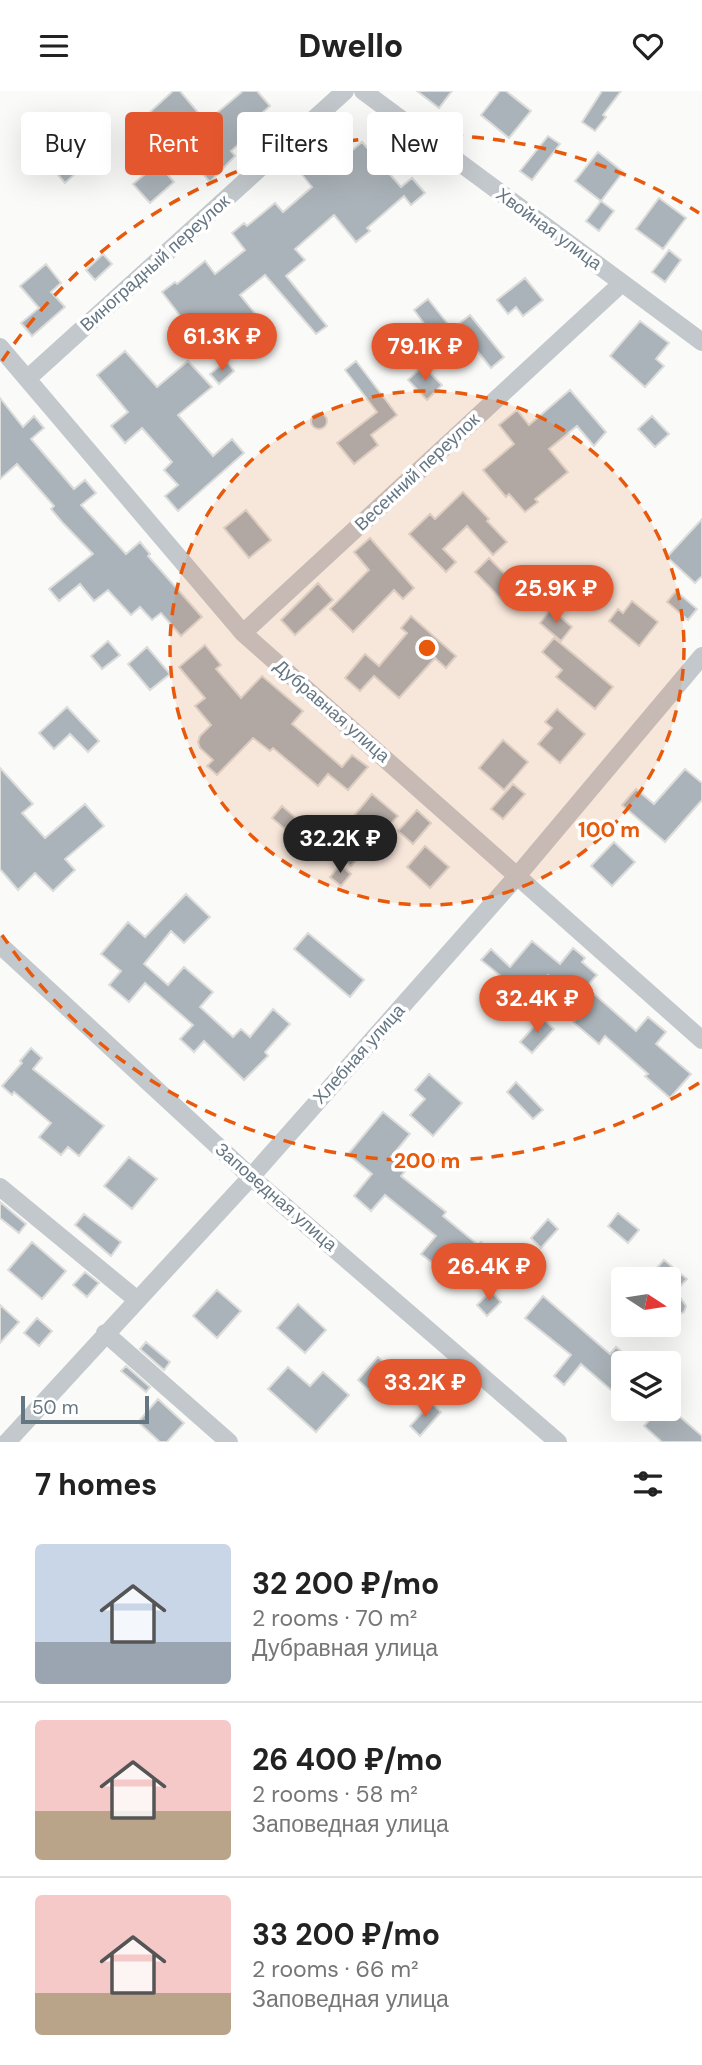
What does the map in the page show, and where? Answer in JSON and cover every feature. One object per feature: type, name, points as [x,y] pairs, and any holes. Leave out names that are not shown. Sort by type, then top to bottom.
[{"type":"street","name":"Виноградный переулок","points":[[27,379],[345,91]]},
{"type":"street","name":"Хвойная улица","points":[[363,91],[702,342]]},
{"type":"street","name":"Весенний переулок","points":[[243,633],[622,283]]},
{"type":"street","name":"Дубравная улица","points":[[0,347],[243,633],[702,1039]]},
{"type":"street","name":"Хлебная улица","points":[[7,1442],[251,1177],[518,875],[702,656]]},
{"type":"street","name":"Заповедная улица","points":[[0,945],[251,1177],[558,1442]]},
{"type":"street","points":[[0,1187],[136,1299]]},
{"type":"street","points":[[105,1333],[229,1442]]},
{"type":"building","points":[[173,91],[180,91],[198,112],[150,112]]},
{"type":"building","points":[[243,91],[257,91],[270,106],[263,112],[237,112],[237,146],[231,151],[235,156],[223,168],[223,112],[218,112]]},
{"type":"building","points":[[417,91],[452,91],[439,108]]},
{"type":"building","points":[[500,91],[506,91],[531,111],[509,138],[481,115]]},
{"type":"building","points":[[602,91],[621,91],[595,131],[582,122]]},
{"type":"building","points":[[548,136],[560,144],[532,180],[520,171]]},
{"type":"building","points":[[362,142],[367,148],[367,175],[391,175],[401,187],[412,178],[425,193],[411,205],[404,196],[367,228],[370,231],[356,242],[334,215],[295,249],[305,260],[286,276],[327,326],[316,334],[265,275],[240,295],[257,316],[245,326],[239,318],[225,331],[211,314],[191,330],[162,292],[175,282],[177,284],[205,261],[215,274],[245,250],[232,233],[244,223],[247,226],[275,203],[283,212],[312,187],[302,175],[353,175],[353,150]]},
{"type":"building","points":[[598,152],[623,172],[601,201],[575,181]]},
{"type":"building","points":[[58,175],[74,175],[65,183]]},
{"type":"building","points":[[144,175],[168,175],[174,182],[150,203],[133,184]]},
{"type":"building","points":[[204,175],[217,175],[210,182]]},
{"type":"building","points":[[659,198],[686,218],[663,249],[636,229]]},
{"type":"building","points":[[601,201],[614,211],[599,231],[586,221]]},
{"type":"building","points":[[669,250],[681,260],[665,282],[652,272]]},
{"type":"building","points":[[103,254],[112,264],[95,280],[86,270]]},
{"type":"building","points":[[46,264],[61,283],[51,292],[65,307],[32,336],[21,323],[39,308],[20,286]]},
{"type":"building","points":[[525,278],[543,300],[523,316],[516,307],[508,314],[497,300]]},
{"type":"building","points":[[428,299],[452,329],[470,315],[504,357],[491,368],[474,347],[454,364],[414,310]]},
{"type":"building","points":[[640,321],[669,343],[656,359],[664,366],[645,387],[610,356]]},
{"type":"building","points":[[125,351],[157,387],[188,361],[212,387],[178,415],[213,456],[232,439],[244,453],[178,511],[165,496],[178,485],[164,470],[172,462],[142,428],[125,443],[111,426],[128,412],[97,375]]},
{"type":"building","points":[[226,361],[234,371],[219,384],[210,374]]},
{"type":"building","points":[[356,361],[397,415],[371,435],[378,445],[354,464],[337,443],[377,412],[345,370]]},
{"type":"building","points":[[423,366],[442,385],[427,400],[408,380]]},
{"type":"building","points":[[570,390],[606,432],[594,446],[577,426],[549,449],[568,472],[535,499],[538,502],[525,512],[509,494],[506,497],[483,470],[514,444],[499,425],[517,410],[529,425]]},
{"type":"building","points":[[0,398],[23,427],[34,416],[44,428],[31,439],[74,489],[85,480],[96,493],[81,505],[126,554],[140,542],[150,554],[148,556],[202,617],[181,636],[161,613],[152,620],[140,607],[131,615],[108,590],[94,601],[80,584],[59,601],[49,589],[93,554],[51,509],[54,506],[17,464],[0,479]]},
{"type":"building","points":[[316,413],[322,413],[327,421],[325,427],[316,429],[311,424],[311,418]]},
{"type":"building","points":[[652,416],[669,434],[655,447],[638,429]]},
{"type":"building","points":[[463,492],[507,542],[493,555],[467,526],[443,549],[456,562],[446,572],[409,534],[430,514],[435,519]]},
{"type":"building","points":[[246,510],[271,540],[249,558],[224,528]]},
{"type":"building","points":[[702,519],[702,576],[695,583],[667,557]]},
{"type":"building","points":[[370,538],[414,588],[403,599],[394,590],[353,632],[330,609],[369,570],[354,552]]},
{"type":"building","points":[[489,558],[521,591],[507,605],[475,572]]},
{"type":"building","points":[[318,583],[333,600],[295,635],[281,620]]},
{"type":"building","points":[[676,591],[697,609],[688,620],[667,602]]},
{"type":"building","points":[[632,601],[658,622],[639,646],[609,621],[618,609],[623,613]]},
{"type":"building","points":[[551,609],[572,627],[561,641],[540,623]]},
{"type":"building","points":[[411,616],[456,656],[446,668],[435,658],[399,698],[374,676],[360,691],[345,678],[365,654],[379,666],[407,633],[401,628]]},
{"type":"building","points":[[554,638],[613,687],[595,709],[556,677],[562,670],[542,652]]},
{"type":"building","points":[[108,641],[120,655],[102,669],[91,656]]},
{"type":"building","points":[[205,645],[221,665],[216,669],[241,698],[262,676],[303,711],[292,724],[342,767],[352,755],[368,767],[348,790],[328,774],[318,786],[273,748],[270,751],[253,738],[217,775],[207,766],[213,760],[200,748],[198,742],[211,725],[195,706],[205,698],[179,667]]},
{"type":"building","points":[[147,647],[170,674],[150,690],[128,664]]},
{"type":"building","points":[[67,707],[99,741],[88,752],[70,734],[54,749],[39,733]]},
{"type":"building","points":[[557,709],[585,734],[560,763],[538,744],[552,728],[545,722]]},
{"type":"building","points":[[503,740],[528,762],[504,790],[479,768]]},
{"type":"building","points":[[0,768],[33,804],[22,813],[45,838],[85,804],[104,826],[65,859],[75,870],[53,891],[35,873],[18,890],[0,869]]},
{"type":"building","points":[[685,769],[702,783],[702,800],[665,842],[622,805],[636,789],[654,804]]},
{"type":"building","points":[[513,784],[525,794],[503,819],[491,809]]},
{"type":"building","points":[[372,794],[398,816],[351,866],[335,853],[360,823],[353,817]]},
{"type":"building","points":[[282,806],[311,831],[297,846],[287,838],[291,834],[272,818]]},
{"type":"building","points":[[417,810],[431,823],[413,844],[398,831]]},
{"type":"building","points":[[614,842],[635,862],[612,886],[591,866]]},
{"type":"building","points":[[425,846],[449,867],[430,888],[407,867]]},
{"type":"building","points":[[340,865],[351,874],[341,886],[330,877]]},
{"type":"building","points":[[186,894],[210,917],[184,943],[171,931],[144,964],[168,985],[184,967],[213,992],[200,1007],[233,1037],[241,1029],[250,1037],[273,1009],[290,1024],[265,1052],[268,1056],[244,1080],[204,1041],[194,1052],[180,1039],[193,1025],[145,983],[129,1002],[109,985],[121,971],[101,954],[128,922],[145,937]]},
{"type":"building","points":[[308,933],[364,980],[350,997],[294,949]]},
{"type":"building","points":[[532,941],[560,964],[573,948],[585,958],[582,962],[597,975],[586,987],[636,1031],[648,1017],[666,1032],[656,1044],[691,1074],[670,1098],[645,1076],[648,1074],[605,1036],[599,1044],[573,1022],[585,1009],[548,975],[529,999],[481,960],[491,949],[510,967]]},
{"type":"building","points":[[542,1018],[554,1029],[532,1053],[520,1042]]},
{"type":"building","points":[[31,1048],[42,1058],[33,1069],[104,1126],[79,1156],[68,1147],[61,1155],[39,1137],[51,1123],[14,1092],[12,1095],[2,1086]]},
{"type":"building","points":[[429,1074],[462,1103],[433,1136],[410,1115],[425,1099],[415,1090]]},
{"type":"building","points":[[516,1082],[543,1110],[533,1119],[507,1092]]},
{"type":"building","points":[[383,1112],[410,1134],[391,1157],[406,1170],[401,1176],[446,1212],[443,1216],[478,1245],[481,1242],[506,1264],[490,1284],[445,1247],[433,1263],[421,1254],[436,1236],[385,1195],[371,1211],[354,1196],[372,1174],[348,1154]]},
{"type":"building","points":[[129,1157],[157,1179],[132,1209],[104,1186]]},
{"type":"building","points":[[0,1202],[26,1224],[19,1233],[0,1218]]},
{"type":"building","points":[[618,1213],[639,1230],[628,1243],[608,1226]]},
{"type":"building","points":[[84,1214],[121,1242],[111,1256],[75,1225]]},
{"type":"building","points":[[548,1219],[558,1229],[541,1248],[531,1238]]},
{"type":"building","points":[[32,1242],[66,1271],[42,1299],[8,1270]]},
{"type":"building","points":[[664,1260],[672,1267],[658,1267]]},
{"type":"building","points":[[85,1272],[99,1283],[87,1297],[73,1285]]},
{"type":"building","points":[[681,1274],[687,1279],[681,1286]]},
{"type":"building","points":[[217,1290],[241,1311],[217,1338],[193,1316]]},
{"type":"building","points":[[491,1291],[501,1302],[487,1316],[477,1305]]},
{"type":"building","points":[[543,1296],[611,1353],[611,1390],[581,1364],[564,1385],[554,1376],[571,1355],[525,1318]]},
{"type":"building","points":[[681,1298],[686,1306],[681,1314]]},
{"type":"building","points":[[298,1304],[326,1330],[305,1353],[277,1328]]},
{"type":"building","points":[[0,1305],[19,1322],[0,1343]]},
{"type":"building","points":[[37,1318],[52,1331],[39,1346],[24,1333]]},
{"type":"building","points":[[146,1342],[170,1362],[164,1370],[140,1349]]},
{"type":"building","points":[[378,1357],[390,1368],[370,1391],[358,1380]]},
{"type":"building","points":[[126,1366],[150,1387],[146,1392],[121,1371]]},
{"type":"building","points":[[288,1367],[310,1386],[323,1372],[349,1395],[316,1432],[268,1389]]},
{"type":"building","points":[[158,1399],[184,1423],[167,1442],[160,1442],[138,1422]]},
{"type":"building","points":[[431,1403],[441,1412],[420,1436],[410,1426]]},
{"type":"building","points":[[681,1418],[702,1436],[702,1442],[662,1442],[644,1426],[648,1421],[681,1421]]}]
